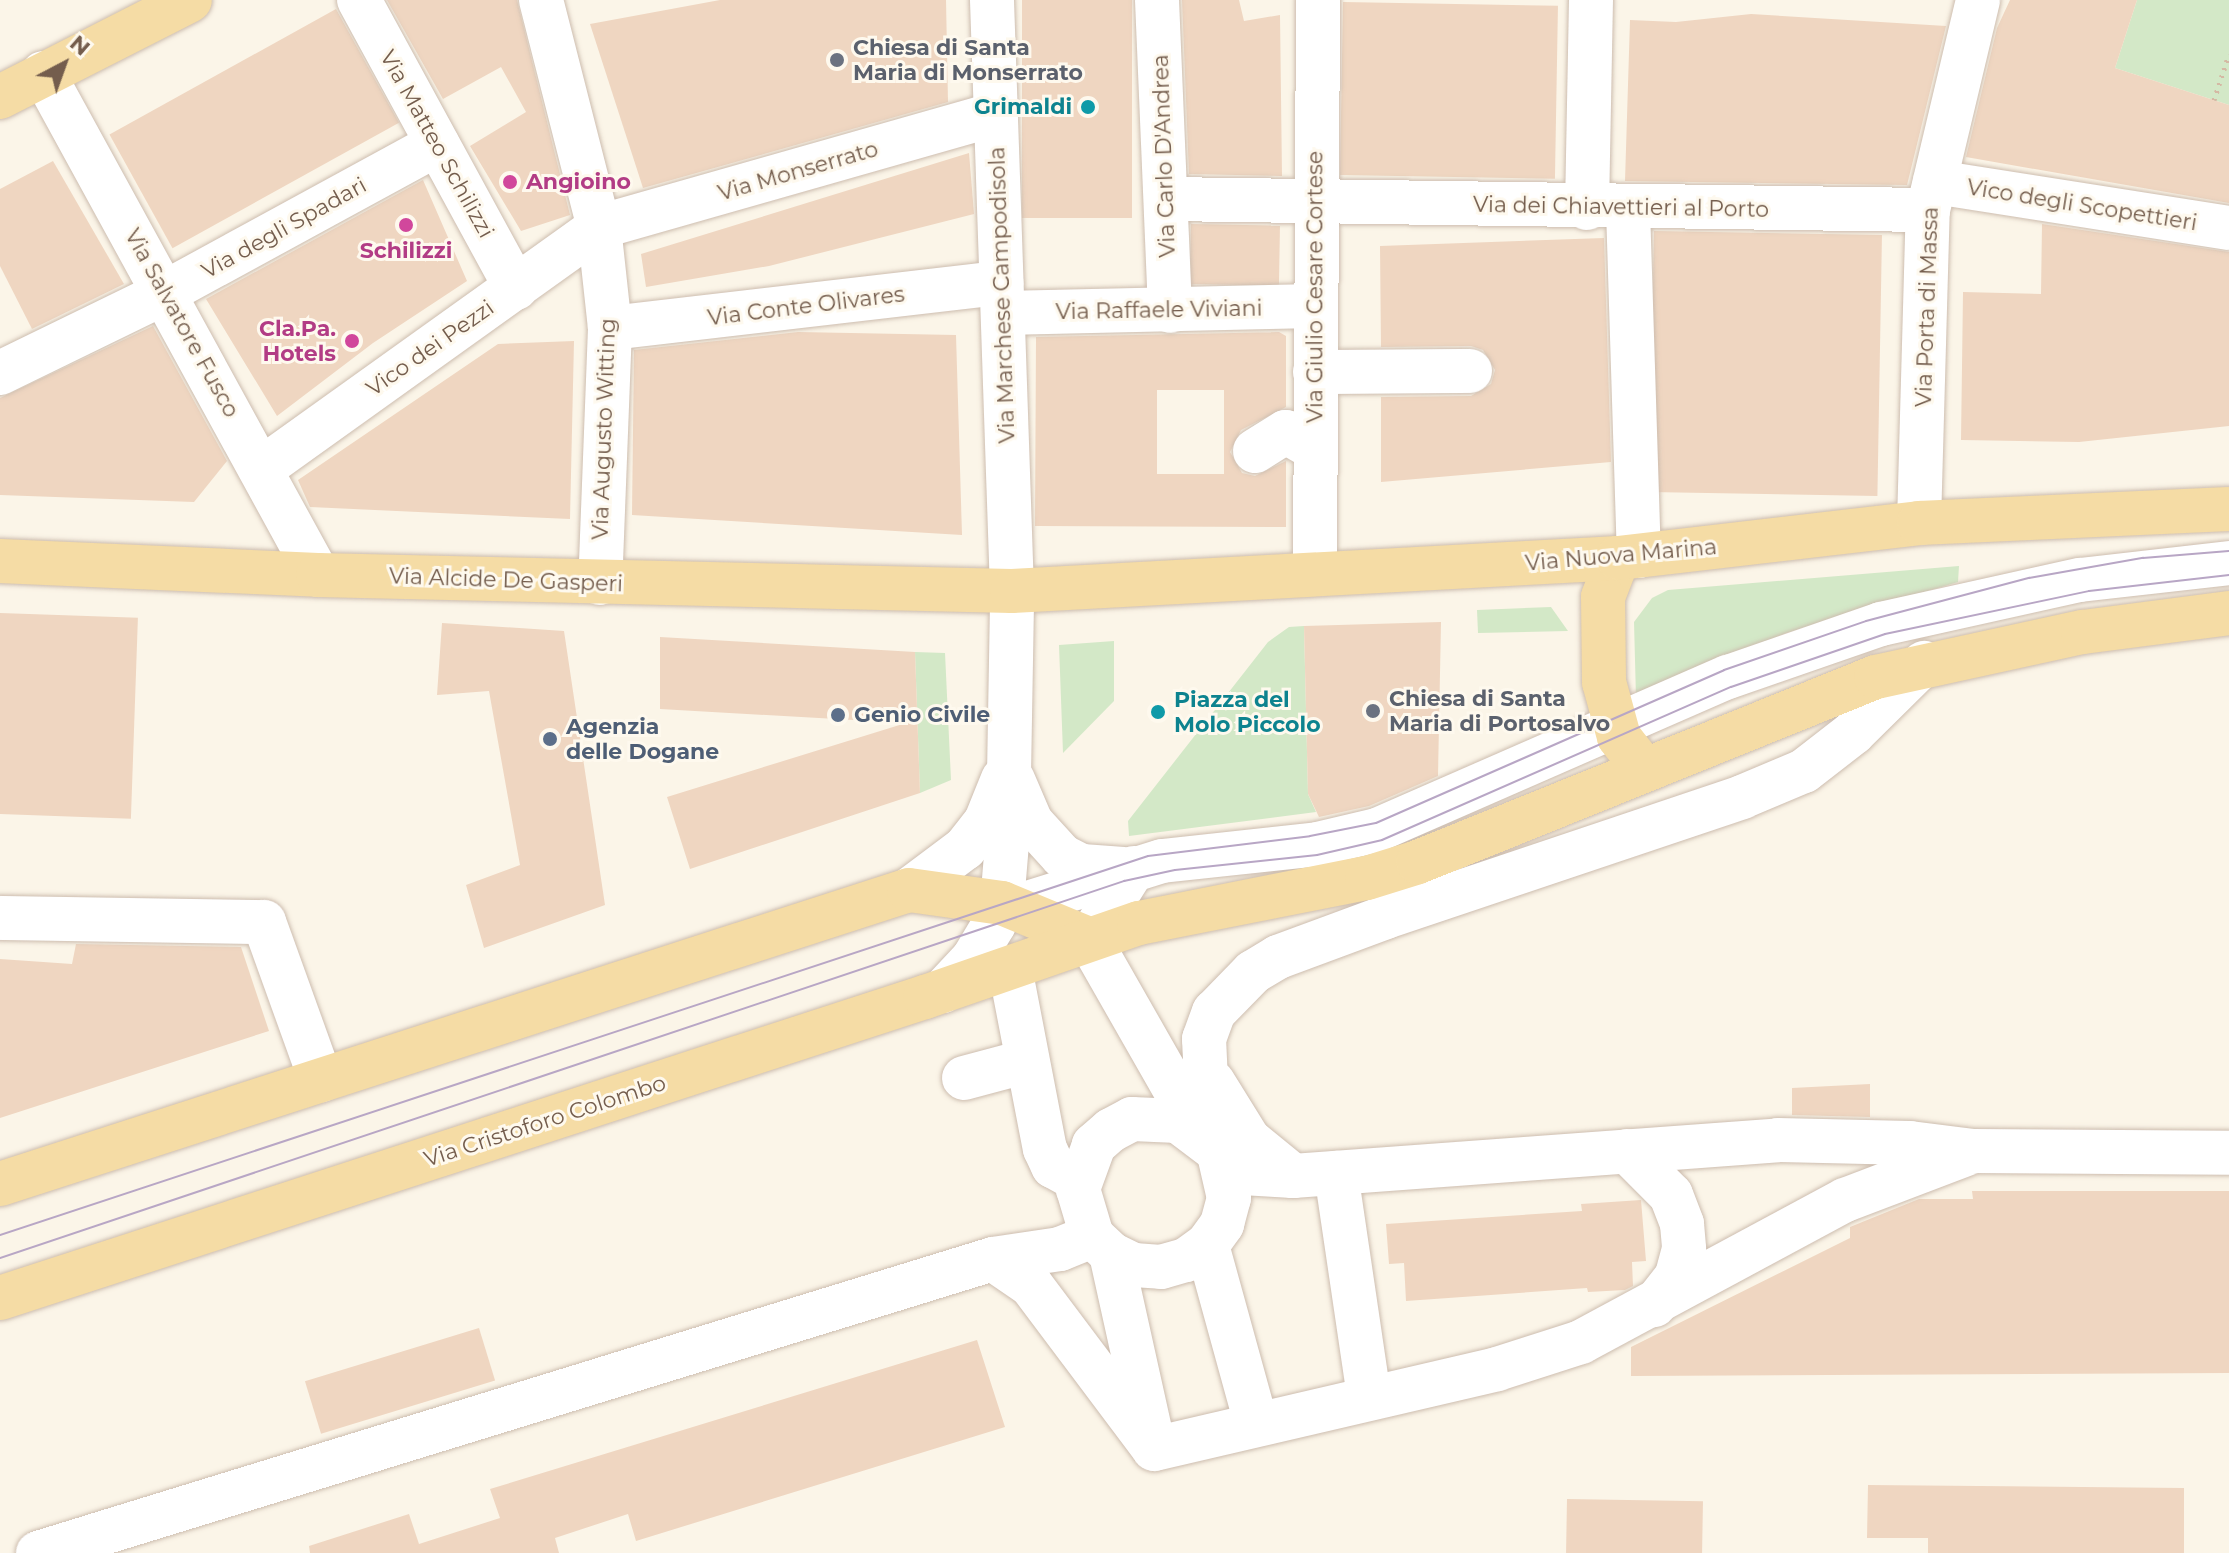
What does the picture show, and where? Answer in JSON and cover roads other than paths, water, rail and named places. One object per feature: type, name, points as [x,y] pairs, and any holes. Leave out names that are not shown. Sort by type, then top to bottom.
[{"type":"main road","points":[[0,97],[190,0]]},
{"type":"main road","name":"Via Nuova Marina","points":[[1012,591],[1629,557],[1919,523],[2229,509]]},
{"type":"main road","points":[[1629,557],[1602,615],[1604,682],[1616,729],[1644,769]]},
{"type":"main road","name":"Via Alcide De Gasperi","points":[[0,561],[318,575],[1012,591]]},
{"type":"main road","points":[[0,1184],[909,890],[1008,905],[1089,939],[1192,910],[1367,878],[1491,833],[1644,769],[1924,663],[2083,632],[2229,613]]},
{"type":"main road","name":"Via Cristoforo Colombo","points":[[0,1298],[943,991],[1089,939]]},
{"type":"street","name":"Via Matteo Schilizzi","points":[[359,0],[516,288]]},
{"type":"street","name":"Via Marchese Campodisola","points":[[992,0],[1012,591],[1008,905]]},
{"type":"street","name":"Via Carlo D'Andrea","points":[[1157,0],[1170,311]]},
{"type":"street","name":"Via Giulio Cesare Cortese","points":[[1315,574],[1314,199],[1318,0]]},
{"type":"street","points":[[1591,0],[1608,209],[1629,557]]},
{"type":"street","name":"Via Porta di Massa","points":[[1919,523],[1932,196],[1978,0]]},
{"type":"street","name":"Via Augusto Witting","points":[[550,1],[599,227],[610,328],[600,583]]},
{"type":"street","name":"Via Salvatore Fusco","points":[[43,73],[166,292],[318,575]]},
{"type":"street","name":"Via Monserrato","points":[[599,227],[996,114]]},
{"type":"street","name":"Via degli Spadari","points":[[0,373],[166,292],[437,144]]},
{"type":"street","name":"Via dei Chiavettieri al Porto","points":[[1167,199],[1314,199],[1608,209],[1932,196]]},
{"type":"street","name":"Vico degli Scopettieri","points":[[1932,196],[2229,228]]},
{"type":"street","name":"Vico dei Pezzi","points":[[261,469],[599,227]]},
{"type":"street","name":"Via Raffaele Viviani","points":[[1002,298],[1170,311],[1315,340],[1468,356]]},
{"type":"street","name":"Via Conte Olivares","points":[[610,328],[1002,298]]},
{"type":"street","points":[[1255,451],[1286,432],[1315,449]]},
{"type":"street","points":[[1008,767],[1031,822],[1062,856],[1103,870],[1318,844],[1377,830],[1782,657],[1934,609],[2080,580],[2229,563]]},
{"type":"street","points":[[1010,968],[1024,1062],[1040,1101],[1045,1149],[1053,1166],[1090,1217],[1134,1265],[1161,1267],[1186,1260],[1207,1245],[1222,1224],[1229,1198],[1214,1151],[1203,1059],[1214,1012],[1233,989],[1278,957],[1804,771],[1853,733],[1924,663]]},
{"type":"street","points":[[909,890],[965,848],[986,821],[1008,767]]},
{"type":"street","points":[[943,991],[981,947],[1008,905],[1134,868]]},
{"type":"street","points":[[1134,868],[1089,939],[1214,1151]]},
{"type":"street","points":[[0,918],[264,922],[321,1080]]},
{"type":"street","points":[[1203,1059],[1249,1140],[1293,1176]]},
{"type":"street","points":[[964,1078],[1024,1062]]},
{"type":"street","points":[[1154,1449],[1090,1217],[1094,1145],[1132,1119],[1167,1119],[1214,1151],[1293,1176],[1778,1140],[1910,1143],[1973,1151],[2229,1153]]},
{"type":"street","points":[[1627,1151],[1671,1195],[1682,1224],[1684,1249],[1677,1276],[1654,1305]]},
{"type":"street","points":[[1154,1449],[1369,1396],[1497,1369],[1581,1342],[1845,1200],[1973,1151]]},
{"type":"street","points":[[1336,1173],[1369,1396]]},
{"type":"street","points":[[38,1553],[993,1259],[1090,1217]]},
{"type":"street","points":[[1207,1245],[1256,1423]]},
{"type":"street","points":[[993,1259],[1031,1285],[1154,1449]]},
{"type":"tram line","points":[[0,1235],[1148,856],[1310,836],[1376,823],[1724,670],[1866,621],[2029,578],[2143,558],[2229,551]]},
{"type":"tram line","points":[[0,1258],[1124,881],[1175,870],[1317,855],[1382,840],[1731,687],[1885,634],[2089,591],[2229,575]]},
{"type":"place","name":"Chiesa di Santa Maria di Monserrato","points":[[837,60]]},
{"type":"place","name":"Grimaldi","points":[[1088,107]]},
{"type":"place","name":"Angioino","points":[[510,182]]},
{"type":"place","name":"Schilizzi","points":[[406,225]]},
{"type":"place","name":"Cla.Pa. Hotels","points":[[352,341]]},
{"type":"place","name":"Chiesa di Santa Maria di Portosalvo","points":[[1373,711]]},
{"type":"place","name":"Piazza del Molo Piccolo","points":[[1158,712]]},
{"type":"place","name":"Genio Civile","points":[[838,715]]},
{"type":"place","name":"Agenzia delle Dogane","points":[[550,739]]}]
